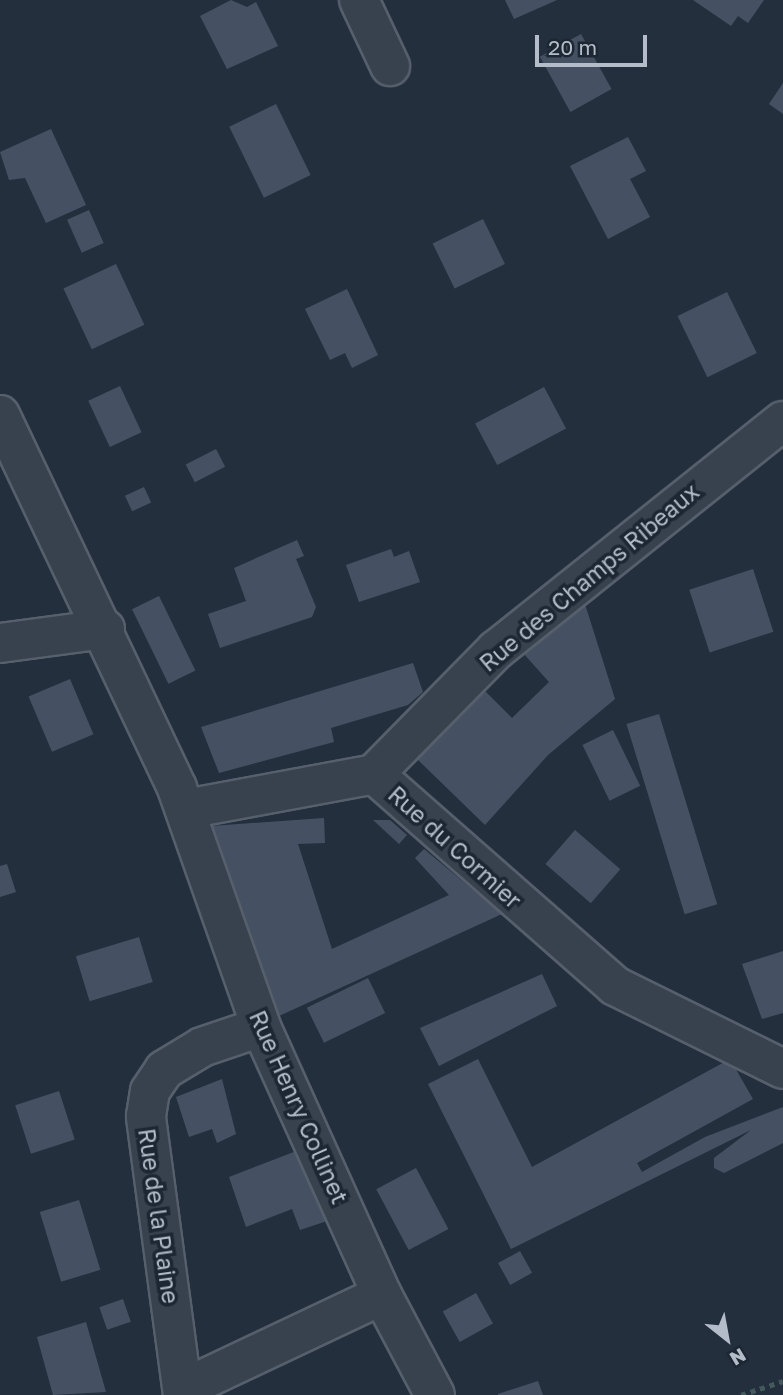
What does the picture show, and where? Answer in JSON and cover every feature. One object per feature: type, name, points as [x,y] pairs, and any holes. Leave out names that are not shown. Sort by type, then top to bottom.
[{"type":"street","points":[[359,0],[390,66]]},
{"type":"street","points":[[0,415],[105,629],[186,809]]},
{"type":"street","name":"Rue des Champs Ribeaux","points":[[374,774],[496,650],[783,421]]},
{"type":"street","points":[[0,643],[105,629]]},
{"type":"street","name":"Rue du Cormier","points":[[186,809],[374,774],[615,986],[783,1069]]},
{"type":"street","name":"Rue Henry Collinet","points":[[186,809],[261,1027],[382,1295],[435,1395]]},
{"type":"street","name":"Rue de la Plaine","points":[[261,1027],[202,1047],[164,1070],[150,1091],[146,1116],[183,1392],[382,1295]]},
{"type":"path","points":[[741,1395],[783,1381]]},
{"type":"building","points":[[231,0],[247,7],[256,2],[278,46],[227,69],[200,16]]},
{"type":"building","points":[[505,0],[557,0],[514,19]]},
{"type":"building","points":[[693,0],[764,0],[748,23],[738,16],[731,26]]},
{"type":"building","points":[[581,34],[612,89],[570,112],[540,57]]},
{"type":"building","points":[[783,83],[783,114],[769,104]]},
{"type":"building","points":[[276,104],[311,175],[264,198],[229,127]]},
{"type":"building","points":[[51,129],[86,205],[46,223],[25,178],[9,180],[0,152]]},
{"type":"building","points":[[628,137],[646,171],[630,179],[650,217],[608,239],[570,166]]},
{"type":"building","points":[[89,210],[104,243],[82,253],[67,220]]},
{"type":"building","points":[[483,219],[505,264],[455,288],[433,244]]},
{"type":"building","points":[[116,264],[144,325],[92,349],[63,289]]},
{"type":"building","points":[[347,289],[378,355],[352,368],[345,353],[330,360],[305,309]]},
{"type":"building","points":[[727,292],[757,353],[707,377],[678,316]]},
{"type":"building","points":[[120,386],[142,432],[110,447],[88,401]]},
{"type":"building","points":[[544,387],[566,428],[497,465],[475,424]]},
{"type":"building","points":[[216,449],[225,467],[195,482],[186,464]]},
{"type":"building","points":[[144,487],[151,502],[132,511],[125,496]]},
{"type":"building","points":[[297,540],[304,556],[296,559],[316,607],[312,617],[220,648],[208,614],[246,601],[234,568]]},
{"type":"building","points":[[391,549],[394,557],[409,551],[420,582],[359,602],[346,565]]},
{"type":"building","points":[[753,569],[773,632],[710,652],[689,590]]},
{"type":"building","points":[[159,596],[195,671],[168,684],[132,609]]},
{"type":"building","points":[[584,601],[615,699],[548,755],[485,825],[416,758],[483,689],[512,718],[549,682],[523,653]]},
{"type":"building","points":[[413,663],[423,692],[408,705],[331,728],[334,742],[219,773],[201,727]]},
{"type":"building","points":[[70,679],[93,734],[52,752],[29,697]]},
{"type":"building","points":[[659,714],[717,904],[685,914],[626,724]]},
{"type":"building","points":[[613,730],[640,786],[610,801],[582,745]]},
{"type":"building","points":[[324,818],[325,843],[298,844],[332,949],[449,895],[415,858],[424,849],[502,914],[279,1016],[211,826]]},
{"type":"building","points":[[373,820],[390,820],[407,835],[399,844]]},
{"type":"building","points":[[575,830],[620,869],[591,903],[545,864]]},
{"type":"building","points":[[7,864],[16,892],[0,897],[0,866]]},
{"type":"building","points":[[139,937],[153,982],[90,1001],[76,956]]},
{"type":"building","points":[[783,951],[783,1013],[762,1019],[742,964]]},
{"type":"building","points":[[542,974],[557,1006],[439,1066],[420,1028]]},
{"type":"building","points":[[368,978],[385,1013],[324,1043],[307,1008]]},
{"type":"building","points":[[478,1059],[532,1167],[730,1059],[753,1099],[637,1163],[642,1172],[705,1137],[783,1107],[783,1143],[724,1173],[714,1168],[714,1158],[751,1130],[511,1249],[428,1084]]},
{"type":"building","points":[[222,1079],[236,1134],[217,1143],[212,1129],[189,1137],[176,1097]]},
{"type":"building","points":[[59,1091],[75,1140],[31,1154],[15,1105]]},
{"type":"building","points":[[299,1150],[327,1221],[300,1230],[292,1209],[246,1227],[229,1177]]},
{"type":"building","points":[[416,1168],[448,1229],[409,1250],[376,1189]]},
{"type":"building","points":[[79,1200],[100,1270],[61,1282],[40,1212]]},
{"type":"building","points":[[520,1251],[532,1273],[510,1285],[498,1263]]},
{"type":"building","points":[[476,1293],[493,1324],[460,1342],[443,1311]]},
{"type":"building","points":[[123,1299],[131,1322],[107,1330],[99,1307]]},
{"type":"building","points":[[86,1322],[106,1392],[53,1395],[37,1337]]},
{"type":"building","points":[[538,1381],[543,1395],[498,1395],[498,1394]]}]
